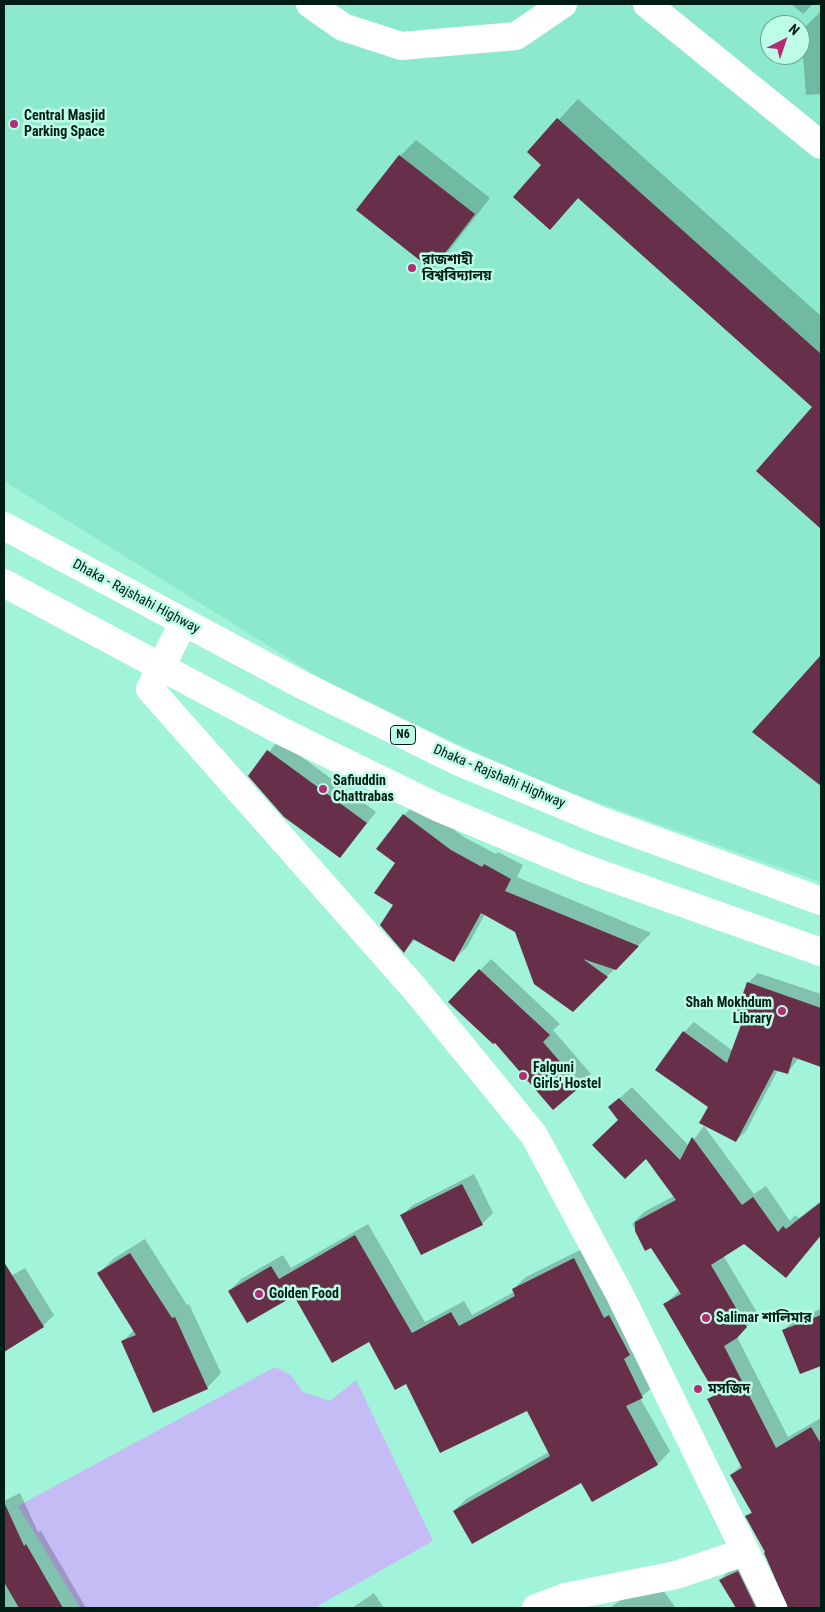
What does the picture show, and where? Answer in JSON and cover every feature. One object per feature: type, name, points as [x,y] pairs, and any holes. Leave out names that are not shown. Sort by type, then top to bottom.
[{"type":"main road","points":[[310,4],[343,28],[401,46],[516,36],[563,4]]},
{"type":"main road","points":[[647,4],[821,146]]},
{"type":"main road","name":"Dhaka - Rajshahi Highway","points":[[4,526],[182,623],[302,685],[457,761],[599,820],[821,901]]},
{"type":"main road","points":[[4,583],[281,731],[437,807],[581,867],[821,952]]},
{"type":"main road","points":[[182,623],[150,689],[415,988],[534,1135],[621,1297],[773,1608]]},
{"type":"main road","points":[[536,1608],[565,1597],[676,1574],[745,1552]]},
{"type":"shaded area","name":"রাজশাহী বিশ্ববিদ্যালয়","points":[[4,4],[821,4],[821,882],[540,782],[333,686],[4,481]]},
{"type":"shaded area","points":[[275,1367],[291,1375],[303,1392],[330,1401],[356,1380],[433,1541],[314,1608],[80,1608],[18,1506]]},
{"type":"building","points":[[557,118],[821,354],[821,529],[756,471],[812,407],[578,198],[550,230],[513,197],[541,165],[527,152]]},
{"type":"building","points":[[399,155],[475,214],[432,270],[356,210]]},
{"type":"building","points":[[821,655],[821,786],[752,732]]},
{"type":"building","points":[[267,750],[367,823],[340,858],[284,817],[248,776]]},
{"type":"building","points":[[403,814],[451,850],[482,867],[484,864],[511,879],[505,891],[639,946],[616,970],[583,959],[608,977],[573,1012],[534,984],[515,932],[481,913],[454,962],[413,939],[404,953],[380,925],[393,905],[374,893],[395,863],[376,849]]},
{"type":"building","points":[[479,969],[550,1035],[543,1042],[581,1086],[553,1110],[495,1043],[493,1044],[448,1002]]},
{"type":"building","points":[[747,982],[821,1008],[821,1067],[793,1057],[788,1074],[774,1070],[736,1142],[699,1123],[708,1107],[655,1070],[683,1031],[727,1063],[745,1014],[737,1011]]},
{"type":"building","points":[[619,1098],[680,1160],[692,1137],[742,1205],[753,1197],[778,1232],[783,1226],[786,1229],[821,1202],[821,1235],[786,1278],[744,1244],[711,1265],[747,1327],[737,1338],[724,1346],[776,1448],[811,1427],[821,1444],[821,1608],[788,1608],[765,1552],[745,1516],[752,1513],[730,1475],[742,1468],[707,1399],[716,1395],[663,1304],[681,1294],[651,1248],[645,1251],[635,1231],[635,1222],[676,1200],[646,1159],[625,1179],[592,1145],[618,1120],[608,1107]]},
{"type":"building","points":[[462,1184],[483,1225],[421,1255],[400,1215]]},
{"type":"building","points":[[355,1235],[412,1333],[451,1312],[459,1326],[515,1296],[512,1289],[574,1258],[604,1318],[609,1315],[630,1355],[624,1359],[643,1398],[626,1406],[658,1465],[592,1502],[581,1483],[472,1544],[453,1511],[550,1456],[527,1411],[440,1453],[406,1384],[395,1390],[369,1342],[332,1363],[294,1296],[247,1323],[228,1291],[271,1266],[279,1279]]},
{"type":"building","points":[[130,1253],[172,1318],[175,1317],[208,1389],[153,1413],[121,1341],[136,1335],[97,1273]]},
{"type":"building","points":[[4,1262],[44,1327],[4,1352]]},
{"type":"building","points":[[821,1315],[821,1366],[800,1374],[782,1330]]},
{"type":"building","points":[[4,1502],[24,1546],[26,1544],[63,1608],[19,1608],[4,1582]]},
{"type":"building","points":[[738,1571],[756,1608],[736,1608],[719,1580]]},
{"type":"place","name":"Central Masjid Parking Space","points":[[14,124]]},
{"type":"place","name":"রাজশাহী বিশ্ববিদ্যালয়","points":[[412,268]]},
{"type":"place","name":"Safiuddin Chattrabas","points":[[323,789]]},
{"type":"place","name":"Shah Mokhdum Library","points":[[782,1011]]},
{"type":"place","name":"Falguni Girls' Hostel","points":[[523,1076]]},
{"type":"place","name":"Golden Food","points":[[259,1294]]},
{"type":"place","name":"Salimar শালিমার","points":[[706,1318]]},
{"type":"place","name":"মসজিদ","points":[[698,1389]]}]
